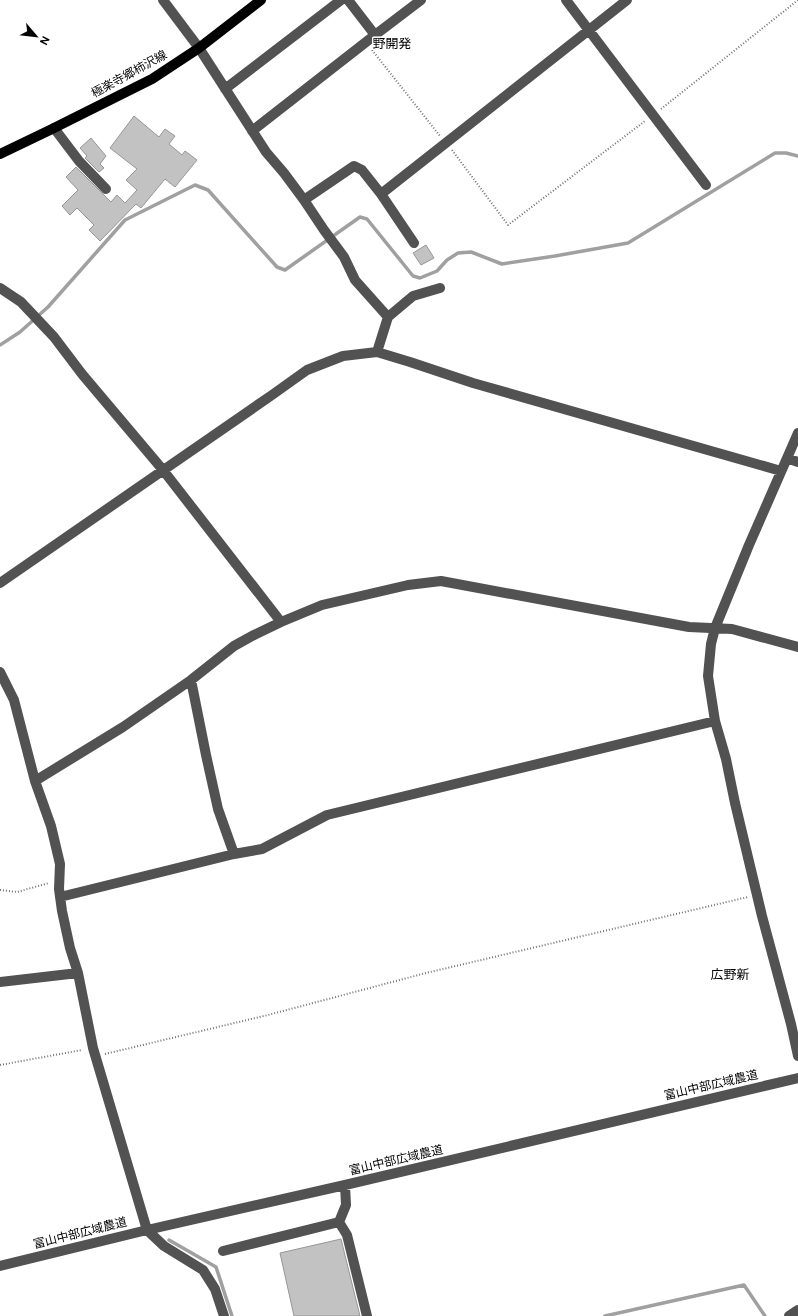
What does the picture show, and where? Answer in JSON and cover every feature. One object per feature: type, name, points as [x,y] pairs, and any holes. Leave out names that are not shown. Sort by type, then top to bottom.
[{"type":"main road","name":"極楽寺郷柿沢線","points":[[0,154],[152,79],[199,48],[261,0]]},
{"type":"street","points":[[163,0],[199,48],[266,152],[284,173],[344,256],[355,280],[388,317]]},
{"type":"street","points":[[226,89],[341,0]]},
{"type":"street","points":[[348,0],[374,35]]},
{"type":"street","points":[[252,131],[421,0]]},
{"type":"street","points":[[566,0],[706,185]]},
{"type":"street","points":[[381,194],[627,0]]},
{"type":"street","points":[[54,128],[79,161],[106,189]]},
{"type":"street","points":[[304,200],[354,166],[362,170],[381,194],[414,243]]},
{"type":"street","points":[[0,288],[21,302],[54,337],[82,374],[163,470],[281,622]]},
{"type":"street","points":[[377,352],[388,317],[413,296],[440,288]]},
{"type":"street","points":[[0,583],[307,370],[343,356],[377,352],[473,383],[781,471]]},
{"type":"street","points":[[798,433],[749,545],[715,628],[710,644],[708,676],[715,721],[726,759],[757,894],[792,1024],[798,1056]]},
{"type":"street","points":[[787,458],[798,462]]},
{"type":"street","points":[[35,781],[123,727],[191,680],[234,646],[281,622],[322,605],[408,585],[441,580],[689,628],[732,629],[798,646]]},
{"type":"street","points":[[0,672],[14,700],[35,781],[51,826],[60,864],[60,898],[70,948],[78,973],[95,1052],[148,1230],[164,1246],[203,1270],[215,1289],[224,1316]]},
{"type":"street","points":[[191,680],[218,809],[234,854]]},
{"type":"street","points":[[60,898],[234,854],[262,849],[327,815],[715,721]]},
{"type":"street","points":[[0,982],[78,973]]},
{"type":"street","name":"富山中部広域農道","points":[[0,1266],[798,1078]]},
{"type":"street","points":[[339,1222],[346,1205],[345,1185]]},
{"type":"street","points":[[223,1251],[339,1222]]},
{"type":"street","points":[[339,1222],[348,1235],[367,1316]]},
{"type":"street","points":[[789,1316],[798,1310]]},
{"type":"path","points":[[366,42],[446,142],[508,225],[653,115],[798,0]]},
{"type":"path","points":[[0,890],[17,892],[59,881]]},
{"type":"path","points":[[0,1065],[95,1052],[268,1015],[426,973],[757,894]]},
{"type":"building","points":[[134,116],[159,137],[165,129],[175,136],[169,144],[182,155],[185,151],[197,160],[175,187],[165,179],[141,208],[136,204],[100,241],[89,230],[94,225],[77,208],[70,215],[62,206],[78,190],[66,177],[76,167],[111,202],[117,195],[125,203],[137,190],[126,180],[137,169],[110,148]]},
{"type":"building","points":[[91,138],[106,156],[100,164],[104,168],[99,172],[85,158],[87,156],[80,148]]},
{"type":"building","points":[[426,245],[434,258],[421,265],[413,253]]},
{"type":"building","points":[[341,1239],[360,1316],[294,1316],[280,1253]]},
{"type":"waterway","points":[[0,345],[20,332],[48,307],[125,220],[195,185],[208,190],[277,267],[285,270],[360,217],[367,219],[413,276],[420,278],[437,271],[447,260],[458,253],[471,252],[502,264],[628,243],[775,153],[786,153],[798,156]]},
{"type":"waterway","points":[[169,1240],[216,1267],[232,1316]]},
{"type":"waterway","points":[[605,1316],[744,1285],[765,1316]]},
{"type":"district","name":"野開発","points":[[392,43]]},
{"type":"district","name":"広野新","points":[[730,974]]}]
